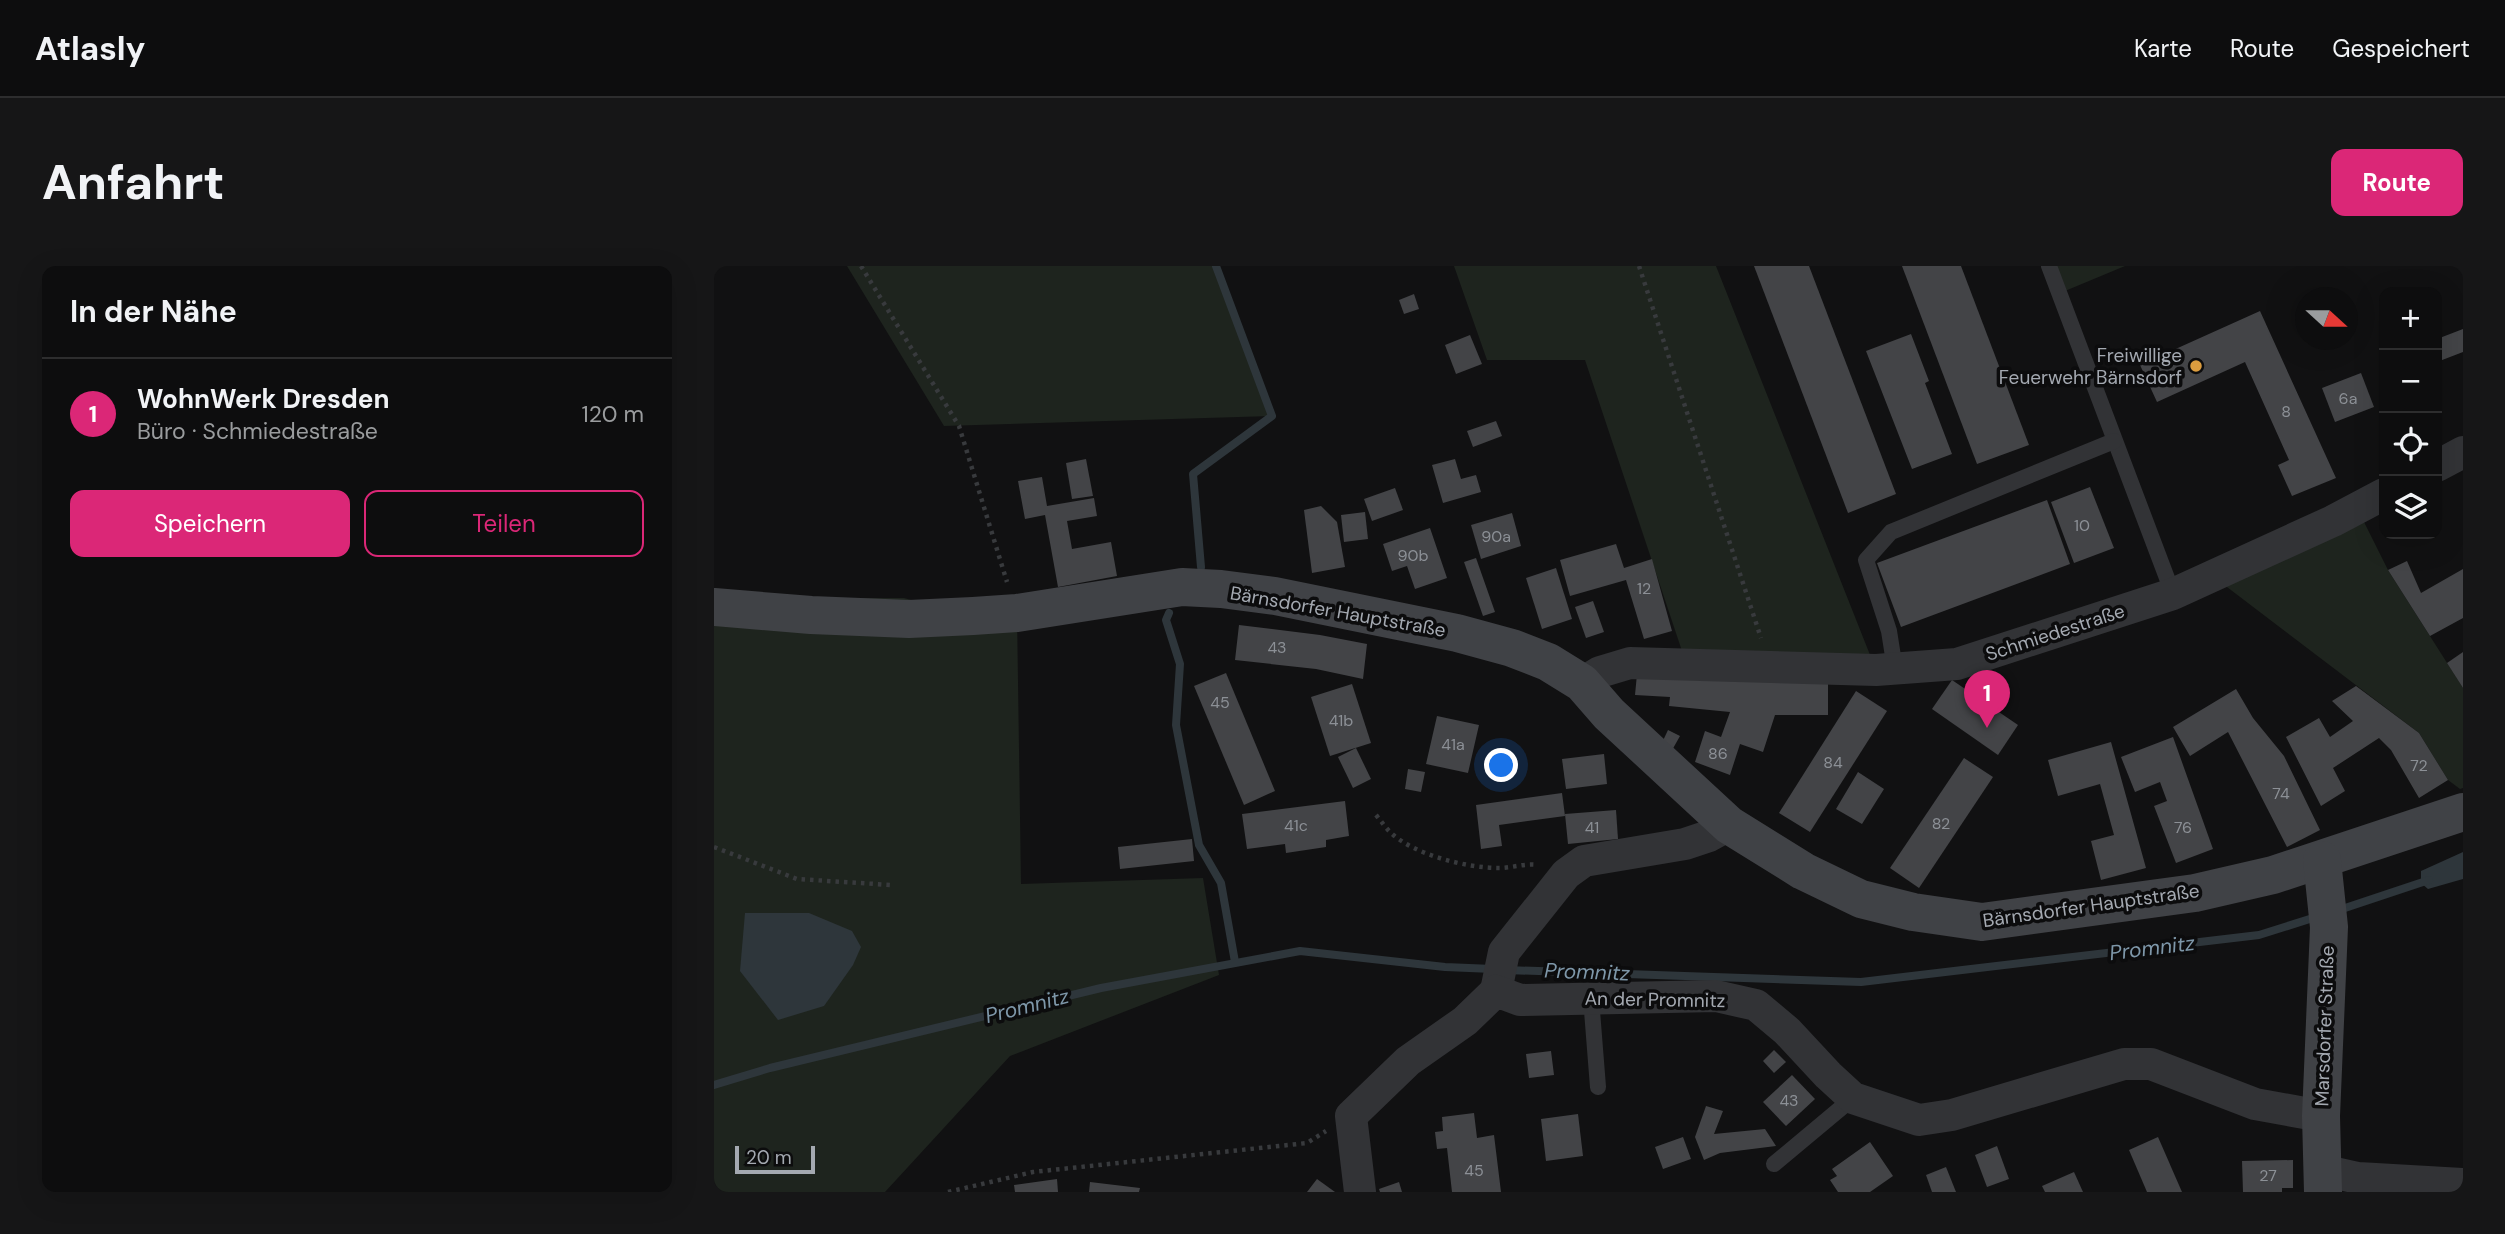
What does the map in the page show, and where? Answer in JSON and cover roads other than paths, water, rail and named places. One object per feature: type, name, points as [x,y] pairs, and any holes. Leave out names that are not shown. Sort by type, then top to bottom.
[{"type":"main road","name":"Bärnsdorfer Hauptstraße","points":[[714,607],[811,615],[909,618],[1017,613],[1182,587],[1275,596],[1457,632],[1548,662],[1582,683],[1609,714],[1729,825],[1803,871],[1861,899],[1913,912],[1982,922],[2195,892],[2273,875],[2325,893],[2463,812]]},
{"type":"main road","name":"Marsdorfer Straße","points":[[2323,1181],[2321,1116],[2325,893]]},
{"type":"street","points":[[2442,463],[2463,452]]},
{"type":"street","name":"Schmiedestraße","points":[[1582,683],[1600,672],[1630,663],[1895,669],[1957,664],[2173,594],[2333,521],[2379,497]]},
{"type":"street","points":[[1360,1192],[1351,1116],[1408,1060],[1465,1021],[1496,991],[1504,952],[1566,874],[1584,861],[1685,844],[1709,836],[1729,825]]},
{"type":"street","name":"An der Promnitz","points":[[1496,991],[1520,1000],[1716,996],[1756,1005],[1787,1031],[1853,1098],[1919,1120],[1952,1115],[2124,1064],[2151,1064],[2255,1104],[2321,1116]]},
{"type":"street","points":[[2323,1181],[2368,1179],[2463,1184]]},
{"type":"lane","points":[[2049,266],[2173,594]]},
{"type":"lane","points":[[1895,669],[1889,631],[1866,560],[1891,531],[2114,441]]},
{"type":"lane","points":[[1591,998],[1598,1087]]},
{"type":"lane","points":[[1774,1164],[1853,1098]]},
{"type":"waterway","points":[[1201,567],[1193,474],[1272,416],[1216,266]]},
{"type":"waterway","points":[[1169,613],[1166,620],[1180,664],[1176,725],[1199,845],[1221,883],[1235,962]]},
{"type":"waterway","name":"Promnitz","points":[[2339,910],[2429,880]]},
{"type":"waterway","name":"Promnitz","points":[[1506,970],[1861,982],[2259,935],[2316,917]]},
{"type":"waterway","name":"Promnitz","points":[[714,1085],[770,1068],[1101,988],[1300,951],[1445,967],[1493,969]]},
{"type":"place","name":"Freiwillige Feuerwehr Bärnsdorf","points":[[2196,366]]},
{"type":"place","name":"WohnWerk Dresden","points":[[1987,728]]}]
